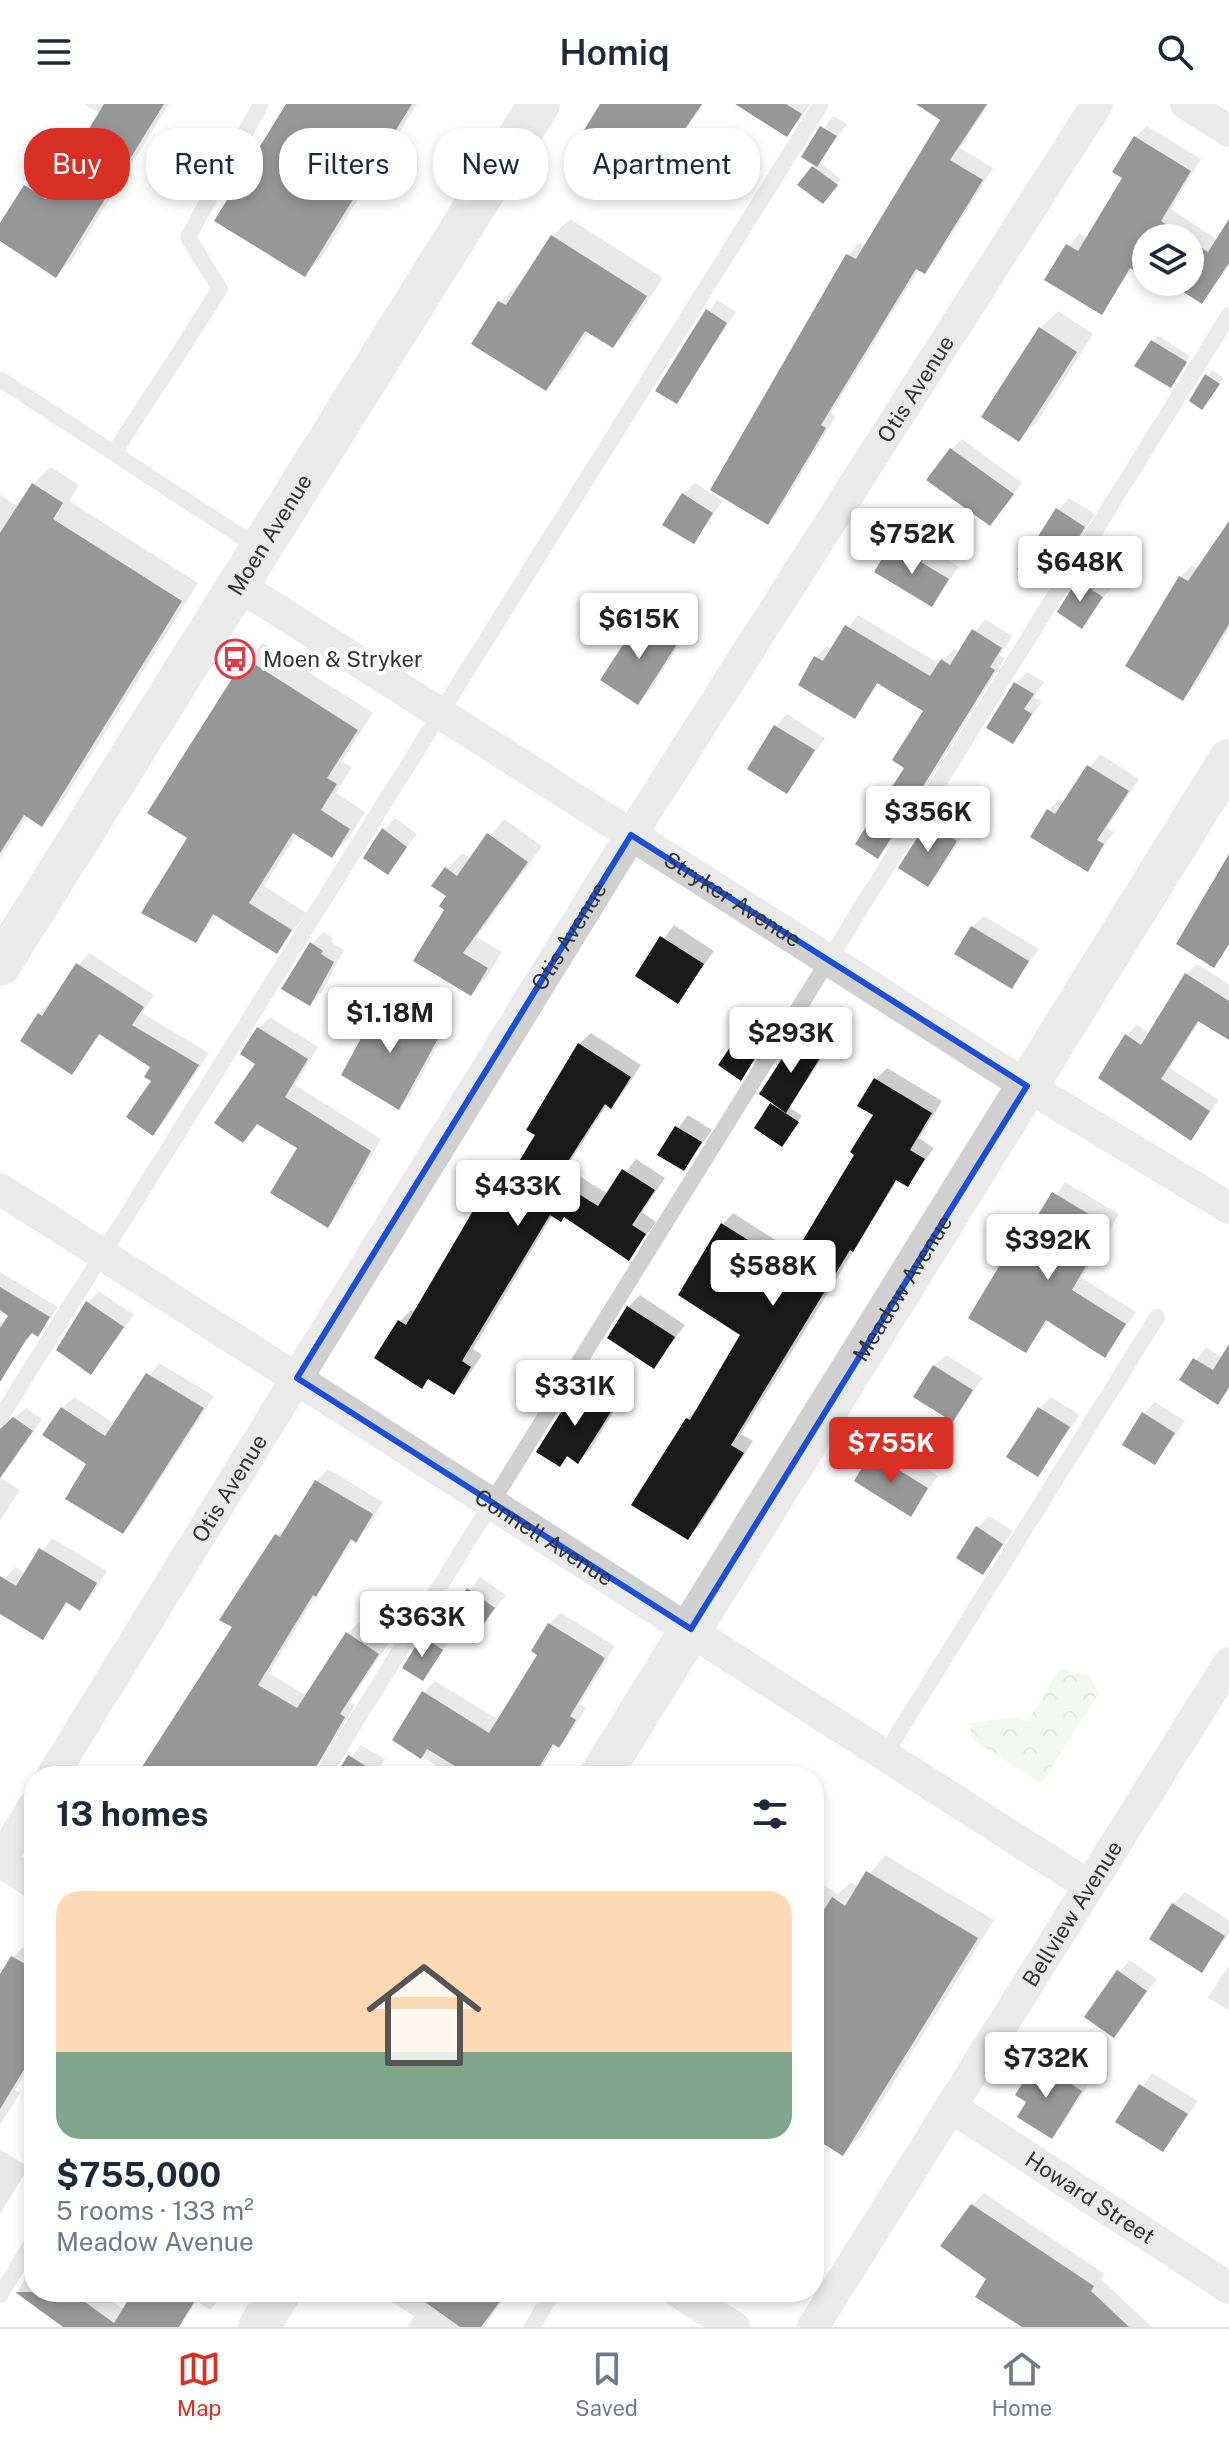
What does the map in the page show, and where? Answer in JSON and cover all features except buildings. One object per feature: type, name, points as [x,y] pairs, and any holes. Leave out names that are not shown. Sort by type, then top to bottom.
[{"type":"street","name":"Moen Avenue","points":[[6,942],[238,585],[539,104]]},
{"type":"street","name":"Otis Avenue","points":[[58,1766],[631,835],[1097,104]]},
{"type":"street","points":[[1186,104],[1229,131]]},
{"type":"street","name":"Stryker Avenue","points":[[238,585],[1027,1086],[1229,1208]]},
{"type":"street","name":"Meadow Avenue","points":[[606,1766],[1229,760]]},
{"type":"street","name":"Connell Avenue","points":[[0,1189],[1089,1886]]},
{"type":"street","name":"Bellview Avenue","points":[[813,2327],[1229,1663]]},
{"type":"street","points":[[24,1822],[0,1861],[24,1877]]},
{"type":"street","name":"Howard Street","points":[[951,2107],[1229,2288]]},
{"type":"street","points":[[259,2327],[274,2302]]},
{"type":"street","points":[[694,2302],[734,2327]]},
{"type":"lane","points":[[114,453],[220,289],[188,237],[261,104]]},
{"type":"lane","points":[[0,1418],[821,104]]},
{"type":"lane","points":[[328,1766],[1229,315]]},
{"type":"lane","points":[[0,379],[261,548]]},
{"type":"lane","points":[[885,1754],[1157,1317]]},
{"type":"lane","points":[[0,2295],[24,2256]]},
{"type":"lane","points":[[532,2327],[547,2302]]},
{"type":"highlighted area","points":[[631,835],[1027,1086],[691,1629],[297,1378]]},
{"type":"green space","points":[[1060,1669],[1088,1676],[1099,1693],[1041,1784],[973,1740],[969,1723],[1014,1717],[1028,1721]]},
{"type":"place","name":"Moen & Stryker","points":[[235,659]]}]
